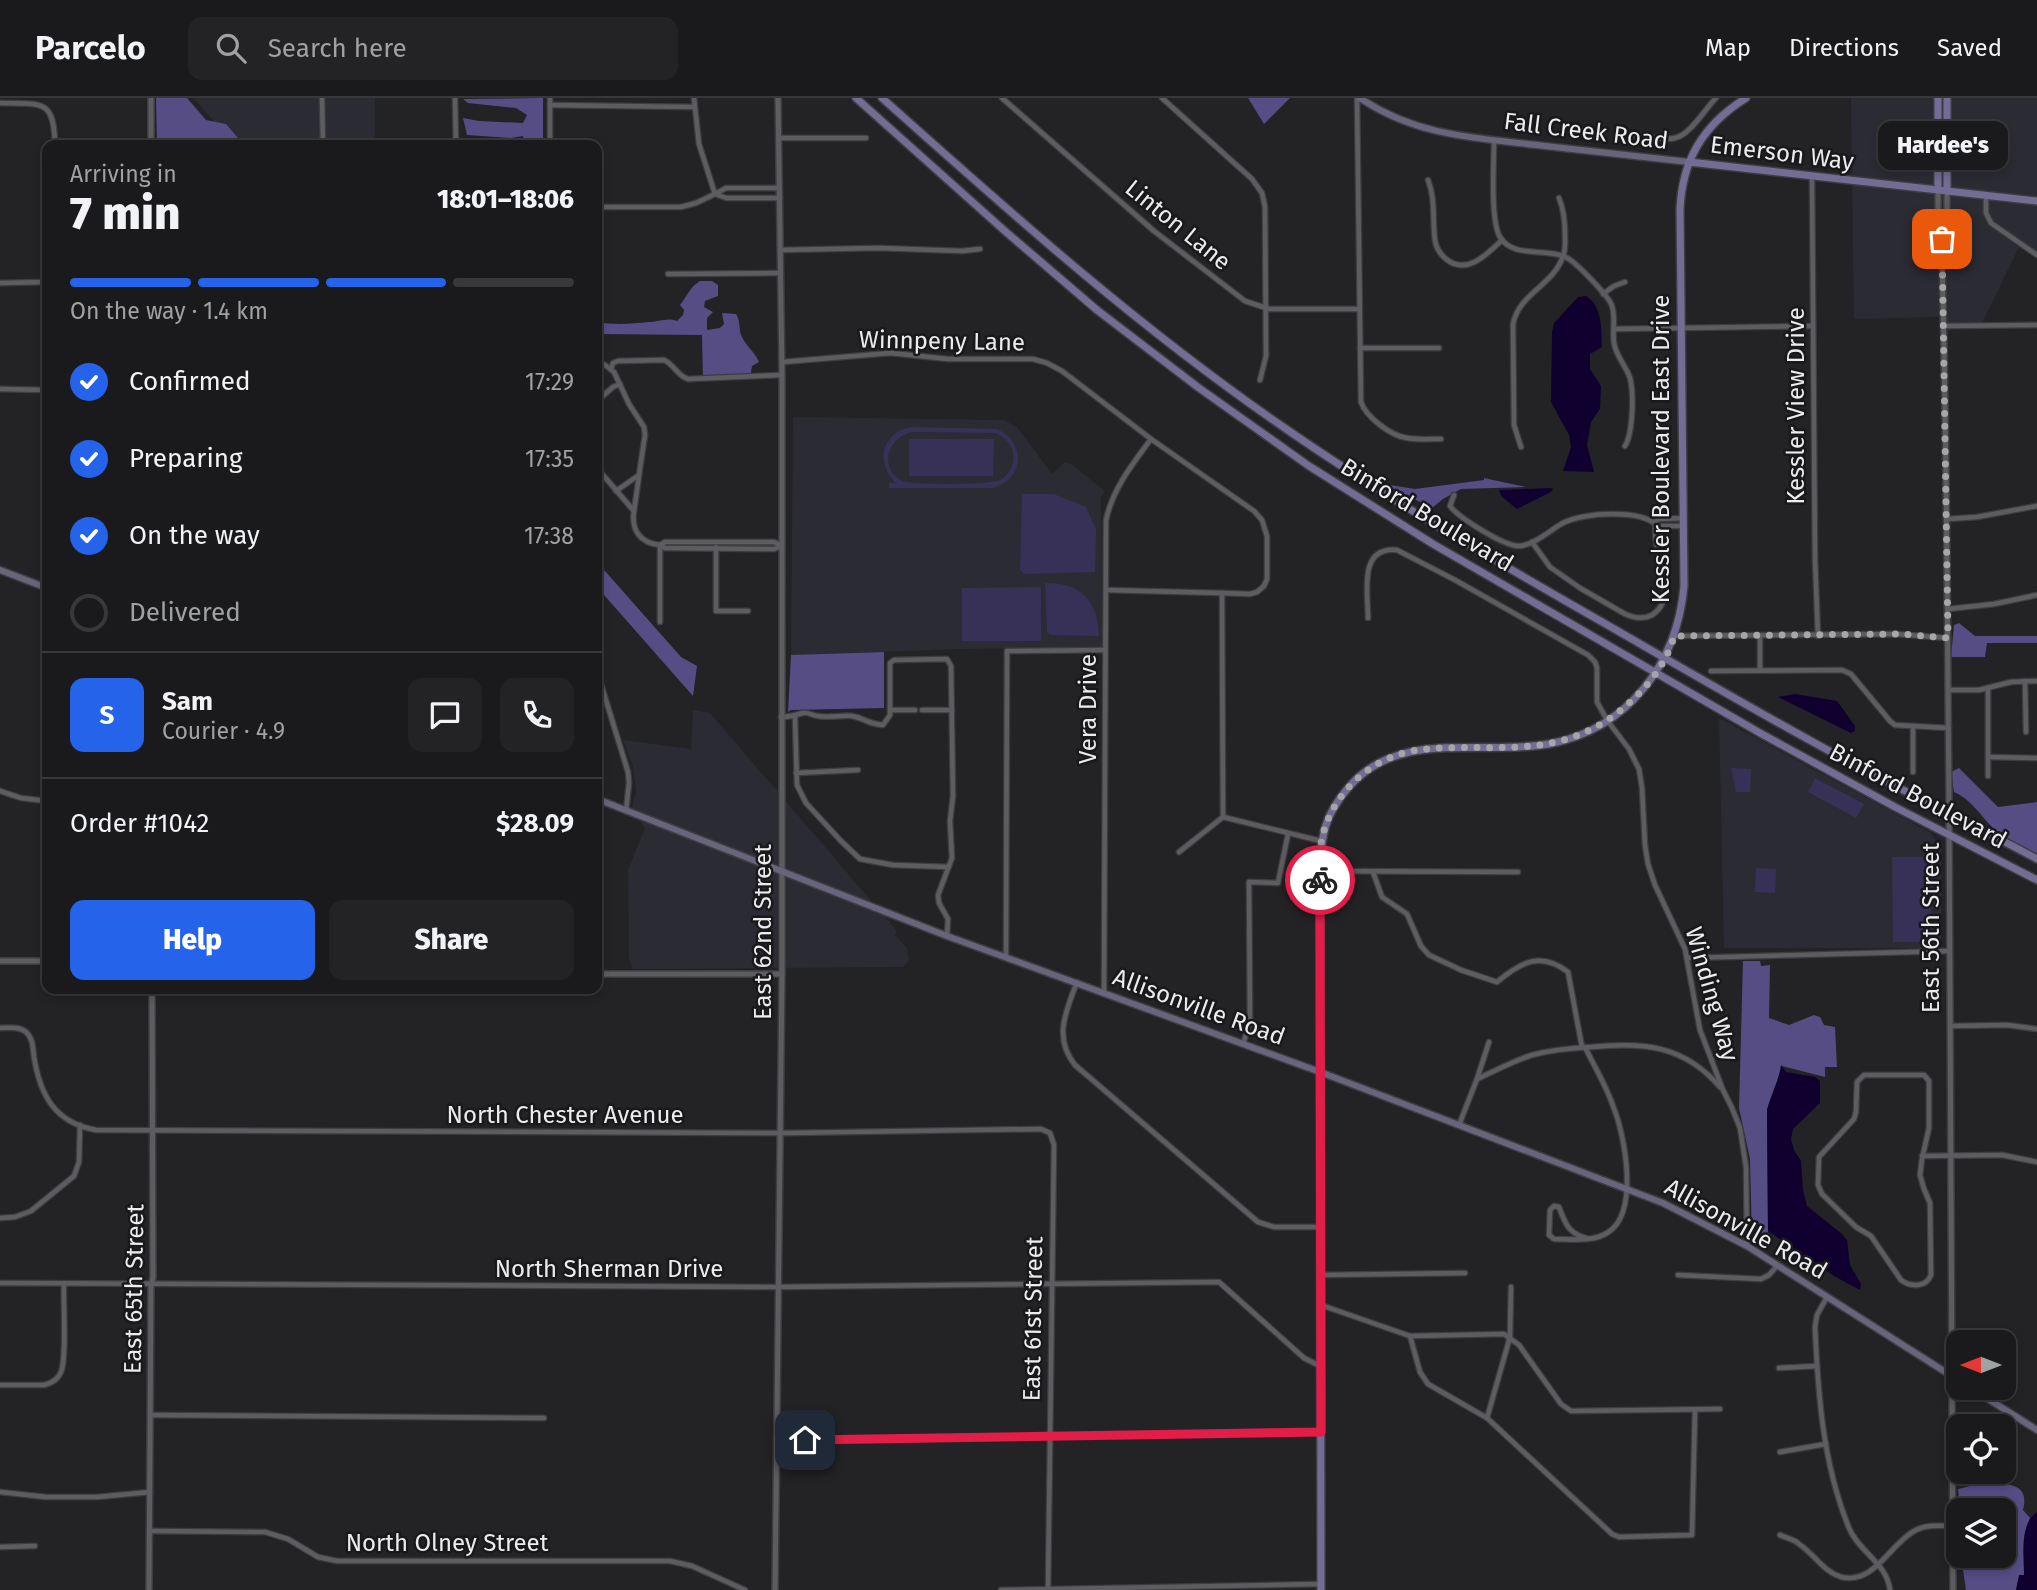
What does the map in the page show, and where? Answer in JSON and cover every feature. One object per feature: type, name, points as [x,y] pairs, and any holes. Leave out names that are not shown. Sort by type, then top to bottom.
[{"type":"main road","name":"Binford Boulevard","points":[[856,98],[1069,286],[1157,357],[1317,471],[1404,527],[1656,673],[1818,765],[2037,880]]},
{"type":"main road","name":"Binford Boulevard","points":[[881,98],[1080,273],[1161,338],[1325,456],[1422,517],[1665,659],[1827,750],[2037,859]]},
{"type":"main road","name":"Fall Creek Road","points":[[1359,98],[1386,114],[1420,128],[1444,134],[1689,162]]},
{"type":"main road","name":"Kessler Boulevard East Drive","points":[[1321,1587],[1321,841],[1340,797],[1358,778],[1386,759],[1427,749],[1518,747],[1548,744],[1576,736],[1607,720],[1634,699],[1665,659],[1682,608],[1684,586],[1682,183],[1696,146],[1731,108],[1746,98]]},
{"type":"main road","name":"East 56th Street","points":[[1938,98],[1938,190]]},
{"type":"main road","name":"East 56th Street","points":[[1947,98],[1947,191]]},
{"type":"main road","name":"Emerson Way","points":[[1689,162],[2037,201]]},
{"type":"main road","points":[[0,570],[42,586]]},
{"type":"main road","name":"Allisonville Road","points":[[602,801],[947,936],[1320,1072],[1626,1188],[1693,1217],[1746,1246],[1946,1372]]},
{"type":"main road","points":[[1990,1400],[2037,1430]]},
{"type":"street","points":[[151,98],[151,140]]},
{"type":"street","points":[[322,98],[323,140]]},
{"type":"street","points":[[456,98],[456,140]]},
{"type":"street","points":[[550,98],[550,140]]},
{"type":"street","points":[[694,98],[700,151],[715,194]]},
{"type":"street","name":"East 62nd Street","points":[[775,1590],[782,974],[782,362],[778,98]]},
{"type":"street","name":"Linton Lane","points":[[1002,98],[1164,238],[1242,299],[1265,309],[1359,309]]},
{"type":"street","points":[[1162,98],[1252,179],[1262,193],[1265,207],[1266,356],[1260,380]]},
{"type":"street","points":[[1359,98],[1360,399],[1367,414],[1401,437],[1441,439]]},
{"type":"street","points":[[1634,135],[1670,139],[1679,137],[1687,132],[1716,98]]},
{"type":"street","points":[[0,103],[36,104],[49,110],[55,123],[55,140]]},
{"type":"street","points":[[550,105],[694,107]]},
{"type":"street","points":[[779,138],[866,138]]},
{"type":"street","points":[[1494,140],[1495,222],[1502,240],[1519,250],[1550,252],[1563,256],[1578,266],[1613,307],[1615,349],[1631,384],[1632,428],[1625,446]]},
{"type":"street","name":"Kessler View Drive","points":[[1812,176],[1818,636]]},
{"type":"street","points":[[1428,180],[1434,204],[1435,242],[1438,251],[1445,258],[1458,265],[1474,263],[1502,240]]},
{"type":"street","points":[[602,208],[678,207],[696,203],[726,188],[779,188]]},
{"type":"street","name":"East 56th Street","points":[[1938,190],[1944,326],[1947,519],[1955,1330]]},
{"type":"street","name":"East 56th Street","points":[[1941,224],[1947,218],[1947,191]]},
{"type":"street","points":[[715,194],[726,198],[780,198]]},
{"type":"street","points":[[1986,195],[1986,213],[1989,220],[2037,255]]},
{"type":"street","points":[[1521,447],[1514,425],[1513,320],[1521,304],[1555,272],[1563,256],[1564,213],[1559,198]]},
{"type":"street","points":[[780,250],[980,249]]},
{"type":"street","points":[[668,274],[781,273]]},
{"type":"street","points":[[0,282],[42,282]]},
{"type":"street","points":[[1603,294],[1625,282]]},
{"type":"street","points":[[1944,326],[2037,325]]},
{"type":"street","points":[[1614,329],[1814,326]]},
{"type":"street","points":[[1360,348],[1439,348]]},
{"type":"street","name":"Winnpeny Lane","points":[[782,362],[883,353],[948,359],[1028,359],[1040,361],[1062,371],[1261,518],[1267,536],[1268,577],[1261,589],[1250,593],[1222,593]]},
{"type":"street","points":[[611,369],[618,361],[664,360],[681,376],[689,379],[782,375]]},
{"type":"street","points":[[602,364],[611,369],[644,427],[633,523],[638,535],[645,541],[660,545],[665,542],[716,545],[774,542],[782,546]]},
{"type":"street","points":[[602,397],[620,384]]},
{"type":"street","points":[[0,389],[42,390]]},
{"type":"street","name":"Vera Drive","points":[[1104,992],[1105,535],[1109,508],[1120,482],[1151,439]]},
{"type":"street","points":[[602,474],[634,511]]},
{"type":"street","points":[[616,491],[639,475]]},
{"type":"street","points":[[1454,495],[1450,506],[1456,513],[1515,546],[1532,542],[1562,524],[1585,516],[1606,514],[1655,522],[1658,519],[1684,522]]},
{"type":"street","points":[[1947,519],[1977,517],[2037,506]]},
{"type":"street","points":[[1532,542],[1554,570],[1625,614],[1641,618],[1655,613],[1662,602],[1665,580],[1656,544],[1655,522]]},
{"type":"street","points":[[660,545],[660,622]]},
{"type":"street","points":[[716,545],[716,611],[748,611]]},
{"type":"street","name":"Winding Way","points":[[1368,618],[1370,562],[1382,551],[1399,550],[1467,586],[1588,655],[1594,661],[1597,668],[1596,700],[1639,769],[1647,859],[1653,880],[1681,938],[1687,957],[1698,1023],[1735,1114],[1744,1146],[1746,1246]]},
{"type":"street","points":[[1106,590],[1222,593],[1223,817]]},
{"type":"street","points":[[1948,609],[1994,604],[2037,595]]},
{"type":"street","points":[[1674,636],[1901,634],[1948,638]]},
{"type":"street","points":[[1760,636],[1760,670]]},
{"type":"street","points":[[1006,957],[1007,651],[1105,650]]},
{"type":"street","points":[[781,717],[811,713],[816,716],[858,717],[870,724],[883,724],[890,715],[890,663],[894,660],[947,659],[951,666],[952,858],[938,895],[939,903],[948,919],[947,936]]},
{"type":"street","points":[[1711,671],[1842,670],[1850,674],[1895,725],[1949,728]]},
{"type":"street","points":[[2025,681],[2026,732]]},
{"type":"street","points":[[1948,690],[2037,681]]},
{"type":"street","points":[[602,687],[628,772],[626,811]]},
{"type":"street","points":[[1987,688],[1988,776]]},
{"type":"street","points":[[890,710],[951,710]]},
{"type":"street","points":[[795,717],[797,785],[806,803],[860,859],[893,865],[949,867]]},
{"type":"street","points":[[1913,726],[1913,772]]},
{"type":"street","points":[[1989,757],[2037,758]]},
{"type":"street","points":[[796,773],[858,770]]},
{"type":"street","points":[[0,791],[21,798],[42,800]]},
{"type":"street","points":[[1223,817],[1321,841]]},
{"type":"street","points":[[1179,852],[1223,817]]},
{"type":"street","points":[[1243,1044],[1250,1022],[1250,882],[1278,883],[1288,834]]},
{"type":"street","points":[[1320,872],[1518,872]]},
{"type":"street","points":[[1373,872],[1382,897],[1408,914],[1421,946],[1435,959],[1497,982],[1528,962],[1540,960],[1549,960],[1568,972],[1584,1047],[1609,1095],[1625,1152],[1626,1188],[1623,1214],[1617,1225],[1604,1236],[1586,1238],[1554,1239],[1551,1237],[1549,1212],[1551,1208],[1559,1207],[1567,1227],[1576,1235],[1586,1238]]},
{"type":"street","points":[[1687,957],[1950,951]]},
{"type":"street","points":[[0,961],[42,961]]},
{"type":"street","points":[[602,974],[782,974]]},
{"type":"street","points":[[1077,982],[1062,1030],[1064,1047],[1075,1065],[1258,1222],[1272,1227],[1321,1227]]},
{"type":"street","name":"East 65th Street","points":[[149,1590],[152,994]]},
{"type":"street","points":[[1951,1026],[2007,1025],[2037,1029]]},
{"type":"street","points":[[0,1028],[21,1029],[30,1036],[37,1078],[43,1094],[61,1115],[80,1125],[79,1162],[74,1175],[31,1211],[15,1217],[0,1218]]},
{"type":"street","points":[[1460,1125],[1489,1042]]},
{"type":"street","points":[[1477,1079],[1534,1055],[1584,1047],[1637,1044],[1668,1050],[1685,1058],[1703,1069],[1723,1090]]},
{"type":"street","points":[[1923,1074],[1929,1078],[1929,1128],[1923,1156],[1920,1166],[1921,1180],[1930,1203],[1931,1275],[1927,1282],[1917,1285],[1901,1280],[1871,1236],[1856,1227],[1822,1194],[1818,1185],[1817,1161],[1855,1116],[1858,1079],[1864,1075],[1923,1074]]},
{"type":"street","name":"North Chester Avenue","points":[[80,1125],[96,1130],[780,1133],[1036,1129],[1050,1133]]},
{"type":"street","name":"East 61st Street","points":[[1048,1590],[1054,1145],[1050,1133]]},
{"type":"street","points":[[1923,1156],[2002,1156],[2037,1163]]},
{"type":"street","points":[[1678,1275],[1761,1279],[1778,1265]]},
{"type":"street","points":[[1321,1275],[1465,1273]]},
{"type":"street","name":"North Sherman Drive","points":[[0,1283],[778,1287],[1219,1282],[1304,1358],[1321,1366]]},
{"type":"street","points":[[0,1385],[44,1385],[58,1377],[63,1364],[64,1284]]},
{"type":"street","points":[[1487,1418],[1510,1336],[1511,1287]]},
{"type":"street","points":[[1827,1296],[1815,1321],[1819,1406],[1831,1470],[1849,1528],[1886,1574],[1890,1590]]},
{"type":"street","points":[[1321,1305],[1410,1336],[1497,1333],[1510,1336],[1561,1404],[1570,1411],[1720,1409]]},
{"type":"street","points":[[1410,1336],[1420,1372],[1431,1388],[1487,1418],[1614,1535],[1692,1535],[1695,1410]]},
{"type":"street","points":[[1779,1368],[1817,1366]]},
{"type":"street","name":"East 56th Street","points":[[1954,1498],[1956,1400]]},
{"type":"street","points":[[150,1416],[544,1419]]},
{"type":"street","points":[[776,1440],[1321,1432]]},
{"type":"street","points":[[1780,1452],[1826,1444]]},
{"type":"street","points":[[0,1492],[49,1497],[97,1497],[150,1492]]},
{"type":"street","points":[[1780,1535],[1798,1543],[1827,1570],[1852,1578],[1862,1576],[1917,1530],[1946,1526]]},
{"type":"street","name":"North Olney Street","points":[[149,1531],[265,1532],[288,1539],[318,1557],[340,1561],[670,1561],[692,1566],[745,1590]]},
{"type":"street","points":[[0,1547],[35,1546]]},
{"type":"street","name":"East 56th Street","points":[[1953,1568],[1953,1590]]},
{"type":"street","points":[[1001,1590],[1321,1587]]},
{"type":"shaded area","points":[[156,98],[187,98],[206,120],[226,124],[240,140],[157,140]]},
{"type":"shaded area","points":[[194,98],[375,98],[375,140],[237,140],[225,123],[214,122]]},
{"type":"shaded area","points":[[543,98],[543,140],[523,140],[523,136],[511,138],[467,135],[463,118],[523,123],[527,115],[516,108],[468,103],[463,99]]},
{"type":"shaded area","points":[[1248,98],[1290,98],[1264,124]]},
{"type":"shaded area","points":[[1851,98],[2037,98],[2037,259],[2019,247],[1982,323],[1939,323],[1939,317],[1854,319]]},
{"type":"shaded area","points":[[700,281],[712,281],[718,285],[718,296],[705,301],[704,307],[713,312],[707,318],[707,330],[720,328],[724,324],[722,313],[736,314],[742,337],[759,362],[752,366],[750,379],[703,381],[702,335],[602,334],[602,323],[677,321],[684,310],[680,305]]},
{"type":"shaded area","points":[[1586,296],[1598,312],[1602,347],[1590,354],[1590,369],[1601,386],[1600,409],[1591,422],[1587,445],[1594,472],[1563,471],[1571,447],[1569,435],[1551,402],[1552,332],[1554,323],[1578,297]]},
{"type":"shaded area","points":[[793,417],[1003,420],[1017,427],[1052,474],[1065,462],[1071,464],[1105,491],[1101,498],[1102,647],[791,655]]},
{"type":"shaded area","points":[[903,429],[997,429],[1013,443],[1018,461],[1016,470],[1003,484],[992,488],[889,488],[889,483],[896,483],[885,466],[885,448],[888,440]],"holes":[[[996,433],[1009,443],[1013,457],[1011,469],[1000,480],[968,484],[910,482],[895,476],[890,469],[888,461],[892,445],[905,434]]]},
{"type":"shaded area","points":[[909,439],[994,439],[993,476],[909,476]]},
{"type":"shaded area","points":[[1484,478],[1526,487],[1461,489],[1432,508],[1384,484],[1415,489]]},
{"type":"shaded area","points":[[1551,488],[1551,492],[1517,509],[1501,496],[1499,490]]},
{"type":"shaded area","points":[[1022,494],[1054,494],[1086,507],[1096,529],[1095,572],[1025,574],[1020,570]]},
{"type":"shaded area","points":[[602,568],[681,657],[697,666],[693,696],[602,593]]},
{"type":"shaded area","points":[[1045,583],[1069,586],[1085,596],[1095,613],[1099,636],[1050,635],[1047,632]]},
{"type":"shaded area","points":[[1041,587],[1041,641],[962,641],[962,588]]},
{"type":"shaded area","points":[[1959,623],[1975,636],[2037,636],[2037,643],[1987,643],[1985,657],[1951,657],[1954,625]]},
{"type":"shaded area","points":[[884,652],[884,708],[788,712],[791,655]]},
{"type":"shaded area","points":[[1795,694],[1837,701],[1855,726],[1855,731],[1851,733],[1778,697]]},
{"type":"shaded area","points":[[693,710],[710,713],[897,931],[895,935],[907,948],[909,961],[903,967],[633,969],[629,959],[628,870],[645,828],[632,808],[636,790],[633,766],[623,740],[691,749]]},
{"type":"shaded area","points":[[1719,718],[1931,833],[1941,848],[1941,948],[1724,948]]},
{"type":"shaded area","points":[[1731,768],[1751,769],[1750,792],[1736,792]]},
{"type":"shaded area","points":[[1959,768],[1998,807],[2037,802],[2037,854],[1997,831],[1971,803],[1954,792],[1951,772]]},
{"type":"shaded area","points":[[1815,778],[1864,804],[1856,818],[1808,792]]},
{"type":"shaded area","points":[[1892,857],[1930,857],[1931,942],[1893,942]]},
{"type":"shaded area","points":[[1756,868],[1776,869],[1775,893],[1755,892]]},
{"type":"shaded area","points":[[1743,961],[1760,961],[1761,966],[1770,965],[1769,1018],[1789,1025],[1814,1015],[1820,1017],[1824,1025],[1835,1027],[1837,1067],[1825,1067],[1825,1077],[1782,1066],[1770,1099],[1767,1110],[1768,1231],[1761,1246],[1752,1242],[1750,1159],[1739,1108]]},
{"type":"shaded area","points":[[1781,1065],[1786,1072],[1815,1077],[1820,1081],[1820,1103],[1793,1129],[1791,1139],[1801,1161],[1807,1206],[1847,1240],[1850,1265],[1861,1284],[1860,1290],[1834,1276],[1768,1231],[1767,1110]]},
{"type":"shaded area","points":[[1978,1484],[2004,1484],[2018,1488],[2022,1493],[2023,1510],[2030,1518],[2025,1537],[2024,1576],[2018,1581],[2016,1590],[1966,1590],[1963,1568],[2016,1568],[2016,1498],[1959,1498],[1958,1489]]},
{"type":"shaded area","points":[[2037,1512],[2037,1590],[2016,1590],[2019,1575],[2024,1575],[2023,1550],[2027,1524]]},
{"type":"way so far","points":[[1320,880],[1321,841],[1325,825],[1340,797],[1367,770],[1393,757],[1416,750],[1528,746],[1553,743],[1582,734],[1612,717],[1637,696],[1662,664],[1674,636],[1901,634],[1948,638],[1942,239]]},
{"type":"place","name":"Hardee's","points":[[1942,239]]},
{"type":"route","points":[[805,1440],[1321,1432],[1320,880]]}]
